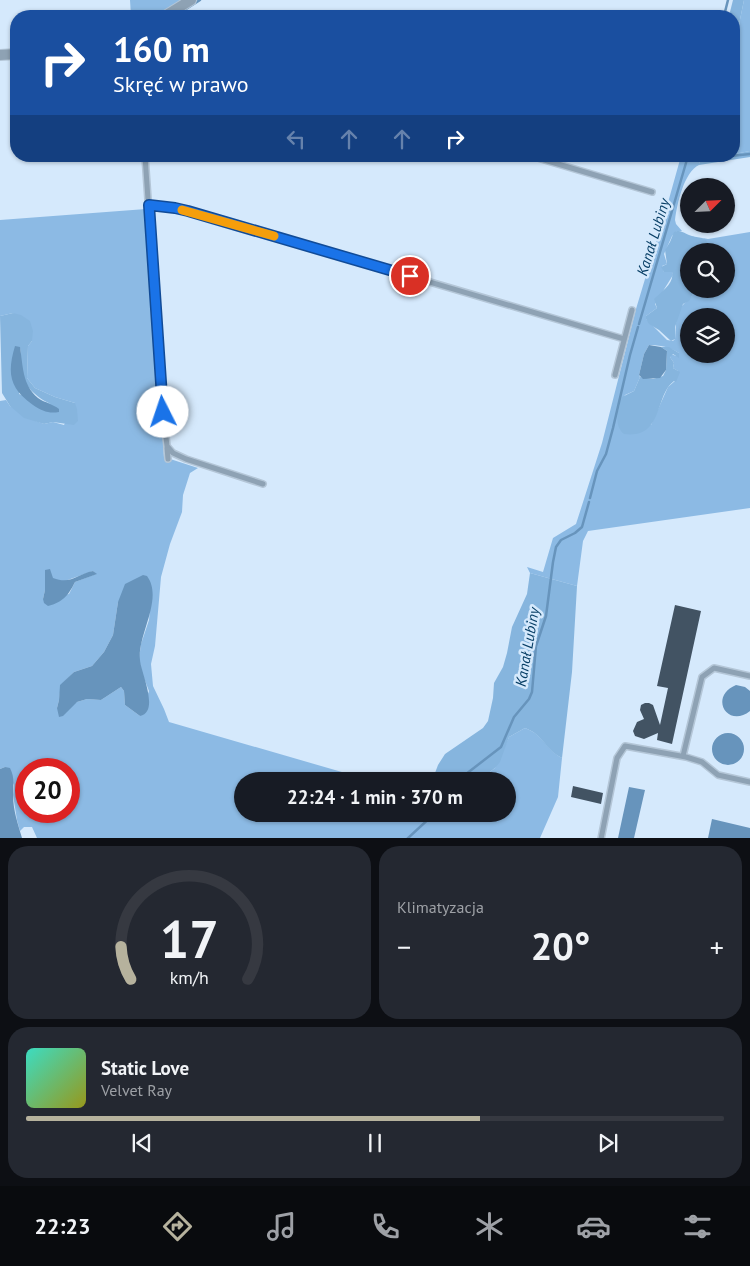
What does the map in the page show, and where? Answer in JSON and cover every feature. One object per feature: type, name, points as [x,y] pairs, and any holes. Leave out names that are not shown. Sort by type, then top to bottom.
[{"type":"street","points":[[175,10],[191,0]]},
{"type":"lane","points":[[145,162],[162,401],[168,459]]},
{"type":"lane","points":[[551,162],[652,192]]},
{"type":"lane","points":[[149,205],[188,211],[624,339]]},
{"type":"lane","points":[[616,375],[632,310]]},
{"type":"lane","points":[[167,446],[173,453],[186,459],[263,484]]},
{"type":"lane","points":[[683,756],[702,677],[714,668],[750,676]]},
{"type":"lane","points":[[601,838],[617,758],[625,746],[683,756],[702,762],[718,775],[750,782]]},
{"type":"shaded area","points":[[130,0],[188,0],[171,10],[131,10]]},
{"type":"shaded area","points":[[733,0],[744,0],[740,20],[740,10],[730,10]]},
{"type":"shaded area","points":[[744,0],[750,0],[750,151],[740,153],[740,20]]},
{"type":"shaded area","points":[[750,151],[750,157],[740,159],[740,153]]},
{"type":"shaded area","points":[[679,162],[699,162],[699,165],[687,178],[680,178],[680,197],[675,220],[680,231],[677,231],[672,236],[664,254],[667,264],[662,266],[664,272],[672,272],[673,275],[655,304],[657,308],[646,316],[646,319],[667,340],[673,341],[675,339],[676,322],[680,309],[680,363],[735,363],[735,308],[681,308],[689,298],[735,298],[735,243],[707,243],[703,238],[708,239],[750,232],[750,508],[588,531],[583,541],[577,586],[530,573],[527,567],[543,572],[553,538],[576,524],[602,443],[636,309]],"holes":[[[649,345],[665,347],[679,353],[676,356],[671,354],[670,357],[674,363],[673,368],[678,371],[675,381],[668,387],[651,425],[618,424],[619,407],[625,395],[634,391],[640,377],[644,354]]]},
{"type":"shaded area","points":[[699,162],[718,162],[699,165]]},
{"type":"shaded area","points":[[146,209],[164,457],[198,468],[190,473],[183,495],[182,512],[170,544],[161,577],[155,646],[151,664],[153,686],[169,722],[342,772],[234,772],[234,822],[516,822],[516,772],[490,772],[495,768],[509,737],[525,728],[541,738],[552,751],[562,758],[558,797],[540,838],[37,838],[32,827],[24,827],[20,831],[18,823],[80,823],[80,758],[15,758],[15,808],[14,785],[5,767],[0,769],[0,401],[6,400],[10,406],[44,424],[53,422],[64,425],[75,403],[35,388],[27,378],[28,346],[32,341],[13,313],[0,316],[0,220]],"holes":[[[93,571],[96,574],[75,582],[69,594],[43,599],[45,590],[53,579],[62,582]],[[152,590],[149,620],[141,644],[139,659],[149,691],[140,716],[125,705],[124,691],[121,687],[101,700],[87,699],[57,708],[61,685],[74,672],[92,666],[104,652],[113,635],[118,602]]]},
{"type":"shaded area","points":[[674,232],[680,232],[703,238],[707,243],[680,243],[680,298],[691,298],[680,308],[675,327],[675,339],[671,341],[649,324],[646,316],[657,308],[654,299],[667,287],[671,280],[672,272],[664,272],[661,267],[667,264],[665,250]]},
{"type":"shaded area","points":[[13,313],[21,315],[30,321],[33,331],[32,341],[28,346],[27,378],[35,388],[75,403],[78,421],[74,425],[53,422],[44,424],[24,418],[10,406],[2,393],[0,316]],"holes":[[[20,348],[23,378],[36,395],[54,405],[19,394]]]},
{"type":"shaded area","points":[[649,345],[661,347],[667,351],[666,370],[660,378],[643,379],[639,375],[644,354]]},
{"type":"shaded area","points":[[15,346],[20,347],[24,374],[33,393],[43,401],[57,407],[59,412],[49,412],[36,407],[25,399],[15,386],[12,379],[11,364]]},
{"type":"shaded area","points":[[661,347],[669,347],[679,353],[679,358],[673,354],[670,357],[674,363],[673,368],[680,372],[676,382],[674,381],[663,396],[652,423],[646,430],[637,434],[624,434],[617,422],[622,397],[634,391],[640,377],[653,379],[663,376],[666,370],[667,351]]},
{"type":"shaded area","points":[[50,569],[53,578],[59,580],[69,580],[93,571],[97,574],[75,582],[64,598],[58,603],[48,606],[44,603],[43,599],[45,570]]},
{"type":"shaded area","points":[[530,573],[577,586],[572,672],[562,758],[551,750],[536,734],[525,728],[509,737],[500,762],[490,772],[435,772],[445,754],[483,728],[488,721],[494,683],[503,667],[512,627],[527,594]]},
{"type":"shaded area","points":[[143,575],[147,576],[153,595],[140,650],[141,666],[149,700],[149,707],[146,713],[140,716],[125,705],[124,691],[121,687],[101,700],[87,699],[77,702],[63,716],[59,717],[57,708],[60,685],[74,672],[92,666],[104,652],[113,635],[118,602],[125,584]]},
{"type":"shaded area","points":[[736,685],[745,687],[750,691],[750,711],[742,716],[729,714],[724,709],[722,703],[723,697],[728,690]]},
{"type":"shaded area","points":[[728,733],[734,734],[739,738],[743,743],[743,755],[739,760],[734,764],[728,765],[722,764],[717,760],[713,755],[712,749],[713,743],[717,738],[722,734]]},
{"type":"shaded area","points":[[10,768],[13,775],[15,823],[18,823],[22,838],[0,838],[0,769]]},
{"type":"shaded area","points":[[629,787],[645,790],[634,838],[618,838]]},
{"type":"shaded area","points":[[712,819],[750,828],[750,838],[708,838]]},
{"type":"building","points":[[675,605],[701,611],[672,744],[657,740],[658,733],[644,739],[635,736],[633,731],[637,722],[644,719],[640,710],[641,705],[645,703],[653,705],[660,725],[668,688],[657,686]]},
{"type":"building","points":[[573,786],[603,793],[601,804],[571,797]]},
{"type":"waterway","points":[[186,9],[200,0]]},
{"type":"waterway","name":"Kanał Lubiny","points":[[726,10],[728,0]]},
{"type":"waterway","points":[[740,155],[750,154]]},
{"type":"waterway","name":"Kanał Lubiny","points":[[639,324],[686,162]]},
{"type":"waterway","name":"Kanał Lubiny","points":[[590,498],[597,471],[606,454],[638,327]]},
{"type":"waterway","name":"Kanał Lubiny","points":[[469,772],[501,747],[514,717],[529,699],[532,692],[536,646],[546,616],[556,547],[561,540],[582,527],[589,502]]},
{"type":"waterway","name":"Kanał Lubiny","points":[[408,838],[425,822]]},
{"type":"slow traffic","points":[[182,210],[274,236]]},
{"type":"route","points":[[163,412],[149,205],[188,211],[410,276]]}]
